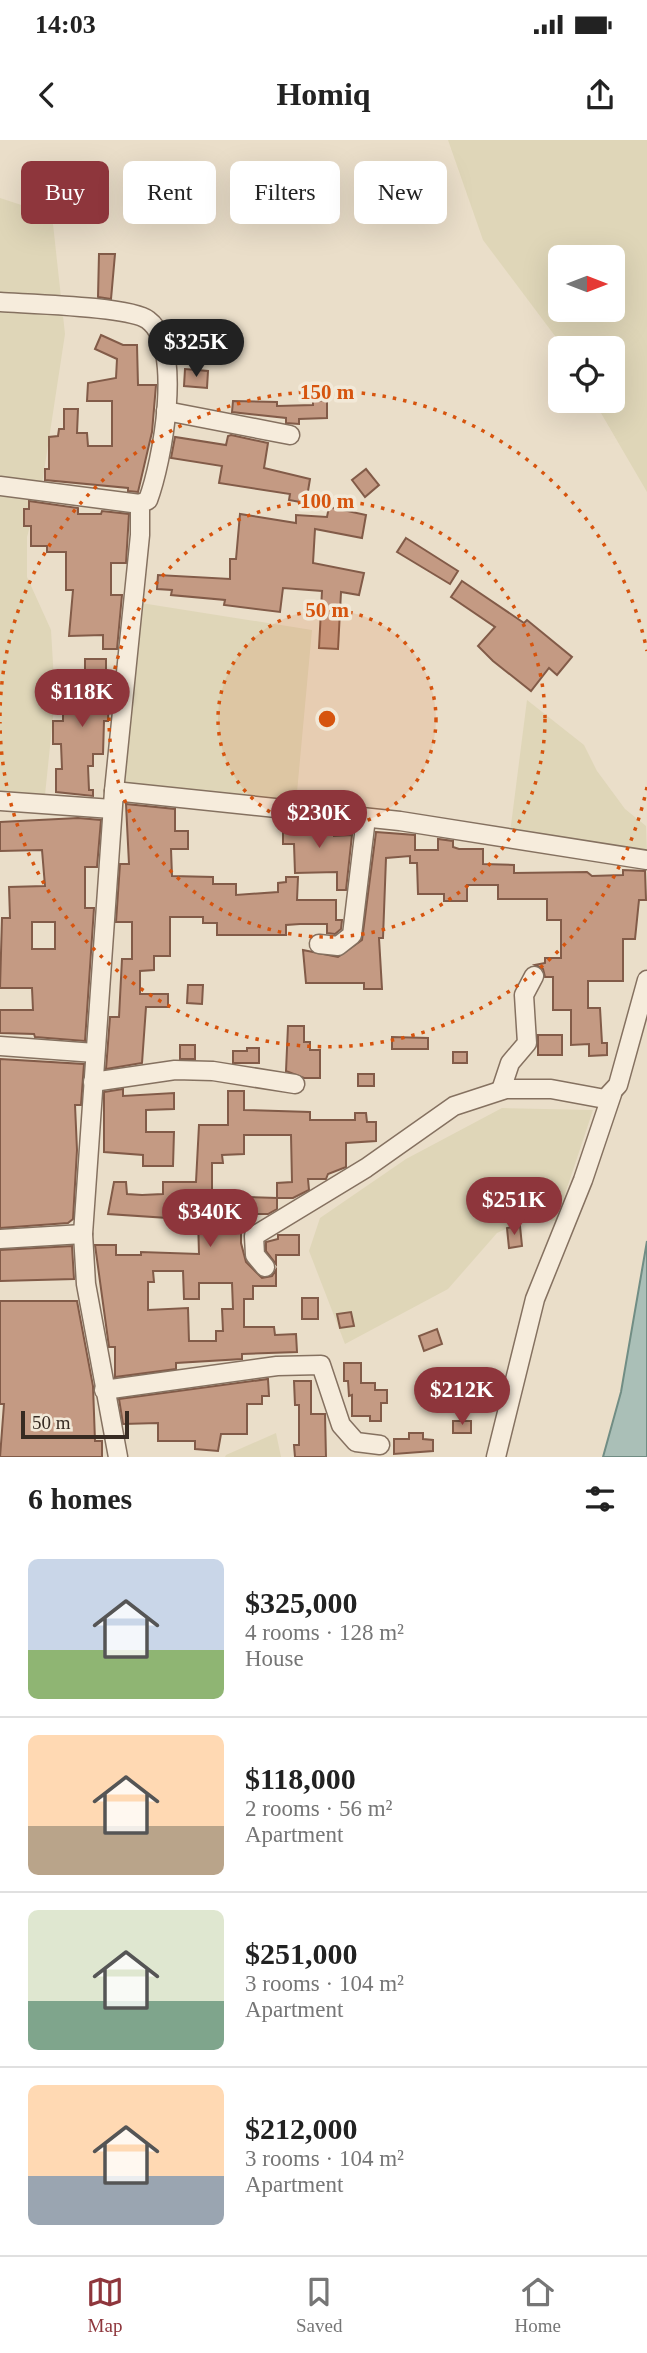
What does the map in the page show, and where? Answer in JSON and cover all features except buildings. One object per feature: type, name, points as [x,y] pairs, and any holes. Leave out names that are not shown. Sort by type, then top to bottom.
[{"type":"street","points":[[0,302],[125,312],[148,318],[159,331],[168,365],[166,411],[153,488],[148,500],[139,504],[0,486]]},
{"type":"street","points":[[166,411],[290,435]]},
{"type":"street","points":[[118,1457],[86,1284],[83,1234],[113,800],[139,535],[139,504]]},
{"type":"street","points":[[0,801],[113,800],[366,818],[647,860]]},
{"type":"street","points":[[319,944],[338,946],[352,936],[366,818]]},
{"type":"street","points":[[501,1090],[510,1063],[527,1043],[524,995],[534,976]]},
{"type":"street","points":[[265,1267],[255,1255],[254,1236],[366,1168],[440,1113],[501,1090],[551,1089],[605,1099],[612,1094],[618,1086],[647,979]]},
{"type":"street","points":[[0,1046],[95,1053]]},
{"type":"street","points":[[93,1082],[174,1070],[213,1071],[295,1084]]},
{"type":"street","points":[[496,1457],[536,1299],[583,1181],[612,1094]]},
{"type":"street","points":[[0,1239],[83,1234]]},
{"type":"street","points":[[104,1390],[277,1366],[321,1365],[341,1425],[356,1442],[380,1445]]},
{"type":"shaded area","points":[[448,140],[647,140],[647,492],[601,413],[625,413],[625,336],[555,336],[483,240]]},
{"type":"shaded area","points":[[0,198],[21,205],[21,224],[53,224],[65,334],[43,478],[27,537],[27,577],[51,630],[55,698],[45,795],[0,792]]},
{"type":"shaded area","points":[[141,603],[312,630],[296,803],[120,784]]},
{"type":"shaded area","points":[[527,700],[584,745],[597,771],[625,809],[646,826],[647,854],[510,833]]},
{"type":"shaded area","points":[[502,1108],[593,1110],[556,1221],[530,1218],[497,1233],[448,1289],[345,1344],[309,1251],[320,1218],[406,1159]]},
{"type":"shaded area","points":[[647,1241],[647,1457],[603,1457],[621,1392]]},
{"type":"shaded area","points":[[276,1433],[281,1457],[225,1457],[226,1455]]}]
